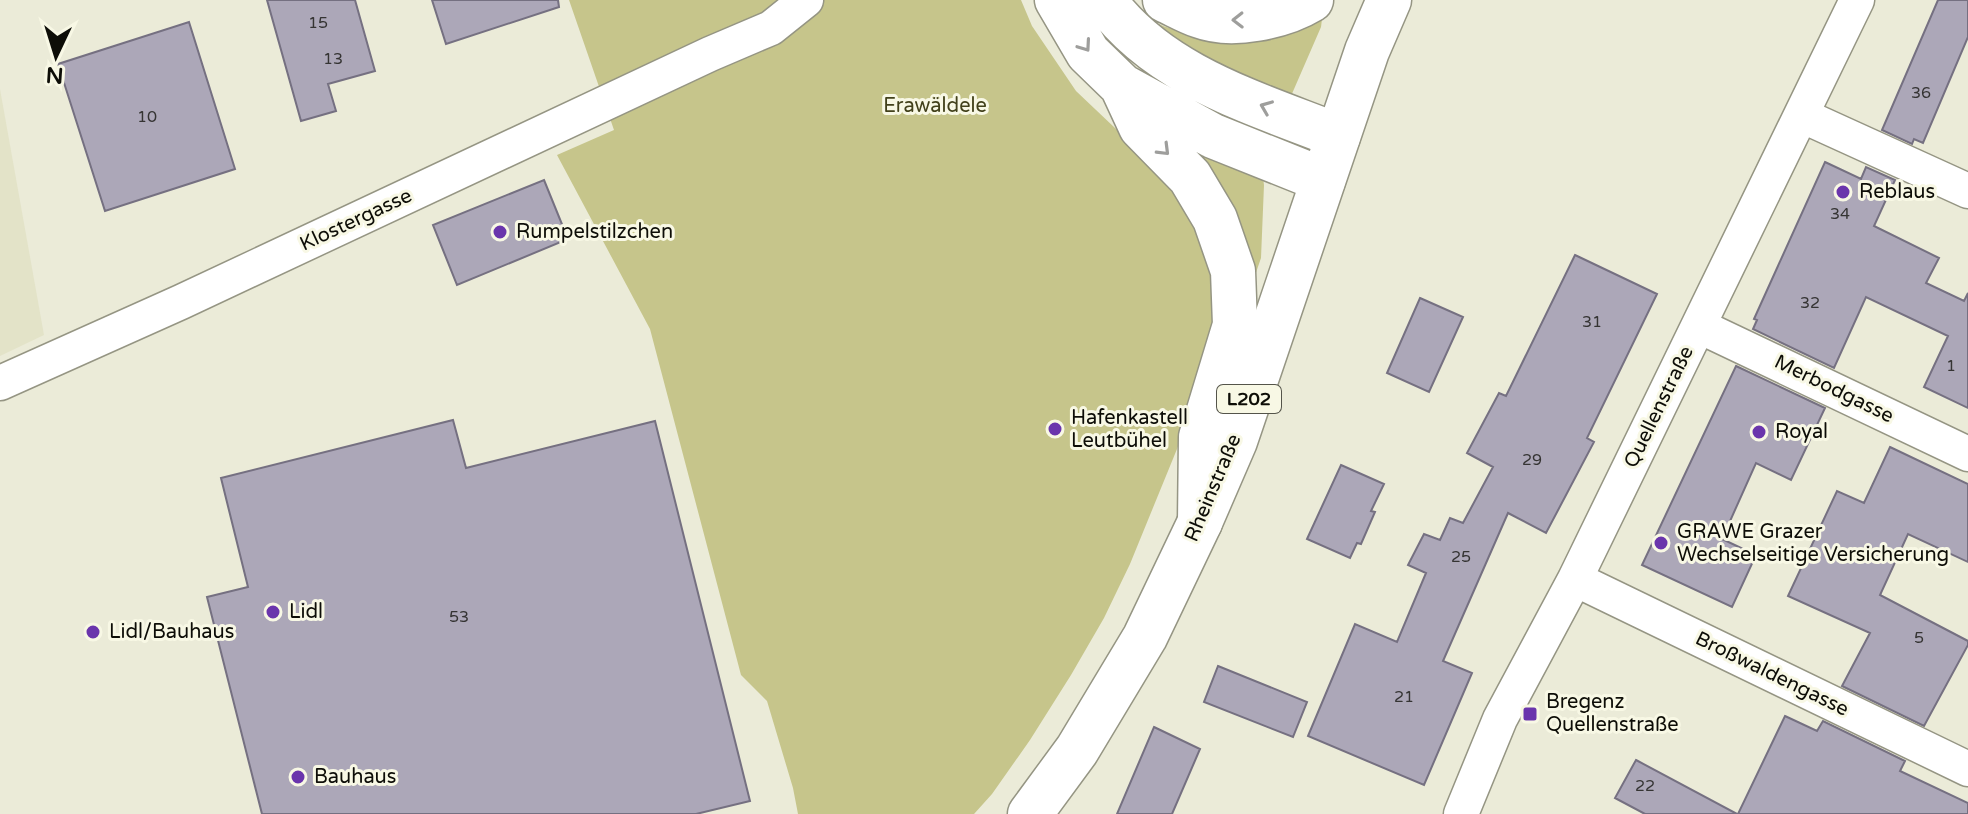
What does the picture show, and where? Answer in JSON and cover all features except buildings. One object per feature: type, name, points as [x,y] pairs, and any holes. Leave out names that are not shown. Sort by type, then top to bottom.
[{"type":"main road","points":[[1057,0],[1088,53],[1122,86],[1213,136],[1323,180]]},
{"type":"main road","points":[[1104,0],[1160,55],[1204,82],[1338,136]]},
{"type":"main road","points":[[1165,0],[1203,18],[1234,21],[1269,18],[1311,0]]},
{"type":"main road","name":"Rheinstraße","points":[[1030,814],[1077,750],[1145,637],[1200,522],[1235,441],[1367,51],[1389,0]]},
{"type":"main road","points":[[1122,86],[1141,127],[1190,177],[1215,219],[1233,271],[1235,325],[1201,437],[1200,522]]},
{"type":"street","name":"Klostergasse","points":[[0,383],[771,28],[806,0]]},
{"type":"street","name":"Quellenstraße","points":[[1461,814],[1500,719],[1575,579],[1857,0]]},
{"type":"street","points":[[1801,115],[1968,191]]},
{"type":"street","name":"Merbodgasse","points":[[1699,326],[1968,454]]},
{"type":"street","name":"Broßwaldengasse","points":[[1575,579],[1968,769]]},
{"type":"shaded area","points":[[0,89],[44,335],[0,356]]},
{"type":"green space","name":"Erawäldele","points":[[569,0],[1021,0],[1032,26],[1076,91],[1173,183],[1194,223],[1208,263],[1212,287],[1212,332],[1195,399],[1177,449],[1130,564],[1104,618],[1030,740],[974,814],[798,814],[767,701],[741,675],[650,329],[557,155],[614,130]]},
{"type":"green space","points":[[1321,18],[1321,27],[1291,96],[1216,72],[1149,19],[1201,38]]},
{"type":"green space","points":[[1193,150],[1263,178],[1261,258],[1251,287]]},
{"type":"place","name":"Reblaus","points":[[1843,192]]},
{"type":"place","name":"Rumpelstilzchen","points":[[500,232]]},
{"type":"place","name":"Hafenkastell Leutbühel","points":[[1055,429]]},
{"type":"place","name":"Royal","points":[[1759,432]]},
{"type":"place","name":"GRAWE Grazer Wechselseitige Versicherung","points":[[1661,543]]},
{"type":"place","name":"Lidl","points":[[273,612]]},
{"type":"place","name":"Lidl/Bauhaus","points":[[93,632]]},
{"type":"place","name":"Bregenz Quellenstraße","points":[[1530,714]]},
{"type":"place","name":"Bauhaus","points":[[298,777]]}]
